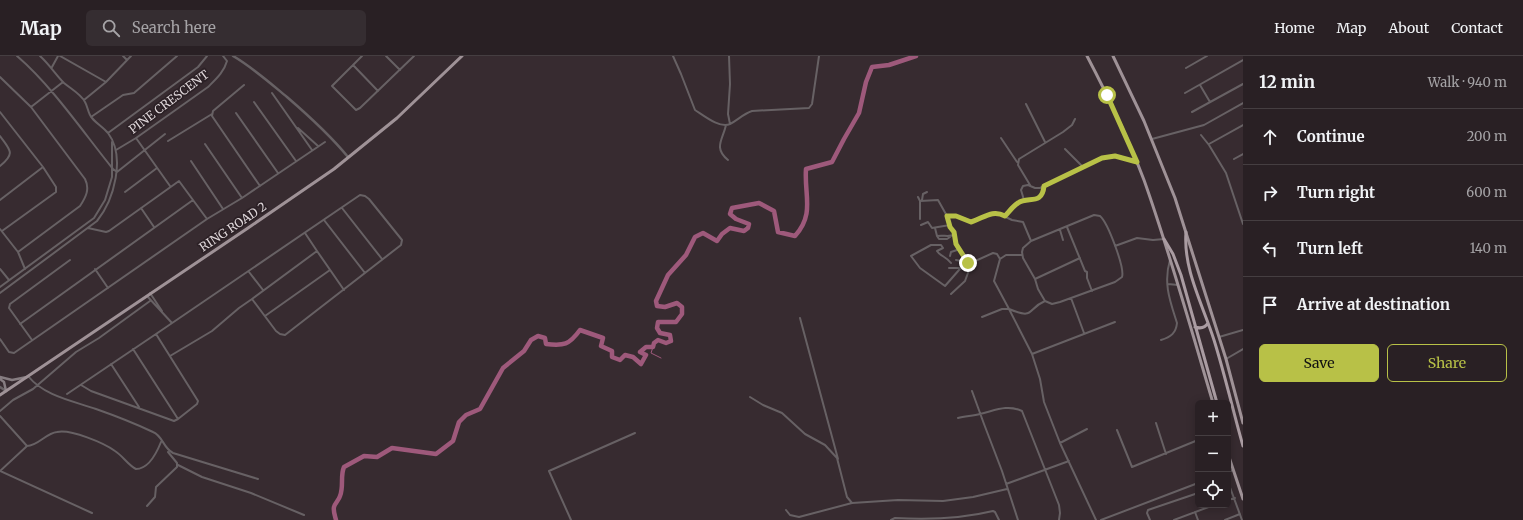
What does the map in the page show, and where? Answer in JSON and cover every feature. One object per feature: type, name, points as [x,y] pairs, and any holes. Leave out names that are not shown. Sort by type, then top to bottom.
[{"type":"highway","points":[[1186,232],[1185,245],[1187,258],[1194,284],[1208,323],[1243,446]]},
{"type":"highway","points":[[1164,239],[1173,254],[1181,275],[1216,400]]},
{"type":"highway","points":[[1195,327],[1204,327],[1208,323]]},
{"type":"main road","name":"RING ROAD 2","points":[[0,394],[28,377],[150,293],[299,194],[397,118],[462,56]]},
{"type":"main road","points":[[1088,56],[1137,162],[1164,239],[1212,400]]},
{"type":"main road","points":[[1113,56],[1136,102],[1175,198],[1226,359],[1243,423]]},
{"type":"main road","points":[[0,378],[12,380],[28,377]]},
{"type":"main road","points":[[0,378],[4,382],[5,391]]},
{"type":"main road","points":[[1231,464],[1243,499]]},
{"type":"street","points":[[17,56],[33,71],[117,172]]},
{"type":"street","points":[[0,293],[97,221],[106,209],[117,172],[116,150],[108,133],[91,117],[84,100],[63,82],[52,67],[40,56]]},
{"type":"street","points":[[52,67],[59,56],[106,82]]},
{"type":"street","points":[[123,56],[127,60]]},
{"type":"street","points":[[84,100],[106,82],[131,56]]},
{"type":"street","points":[[91,117],[123,95],[134,93],[177,56]]},
{"type":"street","name":"PINE CRESCENT","points":[[108,133],[198,67],[207,56]]},
{"type":"street","name":"PINE CRESCENT","points":[[116,150],[136,138],[208,86],[218,76],[227,61],[222,56]]},
{"type":"street","points":[[233,56],[248,66],[314,120],[348,157]]},
{"type":"street","points":[[362,56],[334,83],[332,87],[356,110],[360,108],[414,56]]},
{"type":"street","points":[[386,56],[400,70]]},
{"type":"street","points":[[673,56],[695,110],[719,124],[726,125],[752,111],[809,108],[812,104],[819,56]]},
{"type":"street","points":[[729,56],[730,84],[728,114],[730,124]]},
{"type":"street","points":[[1186,68],[1207,56]]},
{"type":"street","points":[[1185,93],[1243,60]]},
{"type":"street","points":[[353,65],[378,91]]},
{"type":"street","points":[[0,77],[31,107],[88,184],[88,191],[80,206],[18,252]]},
{"type":"street","points":[[31,107],[63,82]]},
{"type":"street","points":[[1192,112],[1243,84]]},
{"type":"street","points":[[168,142],[212,114],[244,85]]},
{"type":"street","points":[[1200,85],[1210,102]]},
{"type":"street","points":[[272,93],[312,150]]},
{"type":"street","points":[[254,102],[296,161]]},
{"type":"street","points":[[1152,139],[1204,125],[1243,103]]},
{"type":"street","points":[[1026,104],[1045,142]]},
{"type":"street","points":[[0,112],[43,167],[56,187],[56,192],[2,232]]},
{"type":"street","points":[[236,113],[278,174]]},
{"type":"street","points":[[212,114],[213,120],[260,186]]},
{"type":"street","points":[[1018,163],[1022,157],[1064,132],[1072,125],[1075,119]]},
{"type":"street","points":[[294,124],[318,146]]},
{"type":"street","points":[[726,125],[720,144],[723,155],[728,160]]},
{"type":"street","points":[[1209,145],[1243,125]]},
{"type":"street","points":[[117,172],[165,134]]},
{"type":"street","points":[[1201,135],[1226,172],[1243,224]]},
{"type":"street","points":[[0,136],[9,147],[10,155],[8,159],[0,166]]},
{"type":"street","points":[[136,138],[170,186]]},
{"type":"street","points":[[1001,138],[1018,163],[1030,186]]},
{"type":"street","points":[[0,287],[94,218],[105,200],[113,169],[112,141]]},
{"type":"street","points":[[0,339],[12,353],[14,353],[207,219],[242,198],[325,142]]},
{"type":"street","points":[[205,144],[242,198]]},
{"type":"street","points":[[1065,148],[1083,167]]},
{"type":"street","points":[[1234,159],[1243,154]]},
{"type":"street","points":[[1024,200],[1021,190],[1022,187],[1026,185],[1038,189],[1102,158],[1112,156],[1137,162]]},
{"type":"street","points":[[191,161],[223,209]]},
{"type":"street","points":[[0,200],[43,167]]},
{"type":"street","points":[[125,192],[158,168]]},
{"type":"street","points":[[88,228],[104,232],[109,231],[170,186],[180,182],[207,219]]},
{"type":"street","points":[[1005,216],[1019,202],[1038,198],[1043,191],[1044,186]]},
{"type":"street","points":[[920,219],[921,200],[923,194],[927,192]]},
{"type":"street","points":[[67,394],[358,197],[365,196],[402,240],[401,245],[285,334],[280,334],[276,330],[252,299]]},
{"type":"street","points":[[918,197],[921,200],[938,200],[947,216],[956,244],[966,261]]},
{"type":"street","points":[[20,324],[193,200]]},
{"type":"street","points":[[141,208],[154,227]]},
{"type":"street","points":[[342,208],[382,260]]},
{"type":"street","points":[[947,216],[956,216],[971,222],[995,212],[1012,220],[1024,222],[1032,240]]},
{"type":"street","points":[[1094,215],[1100,216],[1106,224],[1115,246],[1123,272],[1122,276],[1115,282],[1071,298],[1052,304],[1045,301],[1022,255],[1023,248],[1032,240],[1060,230],[1094,215]]},
{"type":"street","points":[[94,218],[97,221]]},
{"type":"street","points":[[324,220],[365,273]]},
{"type":"street","points":[[921,225],[928,222],[932,228],[935,228],[950,225]]},
{"type":"street","points":[[1067,227],[1085,271],[1087,272],[1087,278],[1092,291]]},
{"type":"street","points":[[935,228],[939,239],[947,239],[954,235]]},
{"type":"street","points":[[0,229],[18,252],[25,269]]},
{"type":"street","points":[[1060,230],[1063,240]]},
{"type":"street","points":[[305,233],[344,290]]},
{"type":"street","points":[[1115,246],[1137,238],[1153,240],[1164,239]]},
{"type":"street","points":[[951,263],[948,258],[938,253],[937,251],[943,248],[941,245],[931,245],[911,256],[920,268],[945,286],[966,261]]},
{"type":"street","points":[[950,256],[951,252],[960,249]]},
{"type":"street","points":[[51,250],[53,254]]},
{"type":"street","points":[[170,356],[212,331],[239,308],[317,251]]},
{"type":"street","points":[[956,260],[972,262],[993,253],[998,254],[1000,259]]},
{"type":"street","points":[[1022,255],[1006,255],[1000,259],[994,281],[1032,354],[1040,379],[1044,402],[1060,443],[1096,520]]},
{"type":"street","points":[[1035,279],[1080,258]]},
{"type":"street","points":[[32,340],[9,308],[10,304],[70,260]]},
{"type":"street","points":[[1161,340],[1172,335],[1176,329],[1177,323],[1168,295],[1168,266],[1170,260]]},
{"type":"street","points":[[951,294],[965,281],[972,262]]},
{"type":"street","points":[[949,268],[960,268]]},
{"type":"street","points":[[0,269],[9,280]]},
{"type":"street","points":[[95,270],[108,288]]},
{"type":"street","points":[[265,316],[330,270]]},
{"type":"street","points":[[249,272],[263,290]]},
{"type":"street","points":[[1168,284],[1178,285]]},
{"type":"street","points":[[150,293],[162,312]]},
{"type":"street","points":[[146,296],[172,323]]},
{"type":"street","points":[[1071,298],[1084,333]]},
{"type":"street","points":[[0,411],[7,404],[33,389],[76,352],[99,338],[150,301]]},
{"type":"street","points":[[982,317],[1002,309],[1009,309],[1019,313],[1028,314],[1037,305],[1045,301]]},
{"type":"street","points":[[800,318],[847,497],[852,503]]},
{"type":"street","points":[[1032,354],[1115,322]]},
{"type":"street","points":[[1219,337],[1243,330]]},
{"type":"street","points":[[81,385],[91,391],[173,420],[178,419],[197,404],[198,401],[156,334]]},
{"type":"street","points":[[133,349],[178,419]]},
{"type":"street","points":[[1226,359],[1243,349]]},
{"type":"street","points":[[111,364],[139,408]]},
{"type":"street","points":[[28,377],[37,385],[61,398],[126,419],[158,434],[178,465],[202,477],[251,493],[304,515]]},
{"type":"street","points":[[0,388],[5,391]]},
{"type":"street","points":[[972,391],[1002,471],[1018,520]]},
{"type":"street","points":[[750,397],[762,405],[782,413],[805,434],[825,445],[838,462]]},
{"type":"street","points":[[958,418],[997,409],[1013,408],[1022,411],[1059,505],[1059,520]]},
{"type":"street","points":[[0,416],[27,446]]},
{"type":"street","points":[[1156,423],[1166,454]]},
{"type":"street","points":[[1060,443],[1087,429]]},
{"type":"street","points":[[1117,430],[1132,467],[1195,441]]},
{"type":"street","points":[[92,513],[0,471],[27,446],[32,445],[51,433],[58,431],[72,432],[114,450],[133,468],[139,470],[154,458],[162,441]]},
{"type":"street","points":[[571,520],[549,471],[635,433]]},
{"type":"street","points":[[168,451],[258,479]]},
{"type":"street","points":[[1006,484],[1069,461]]},
{"type":"street","points":[[146,506],[155,497],[156,487],[178,465]]},
{"type":"street","points":[[1101,520],[1195,484]]},
{"type":"street","points":[[786,510],[788,514],[799,517],[852,503],[898,500],[943,501],[974,498],[1007,489]]},
{"type":"street","points":[[1231,489],[1242,520]]},
{"type":"street","points":[[1150,520],[1147,513],[1148,510],[1195,493]]},
{"type":"street","points":[[1231,499],[1235,498]]},
{"type":"street","points":[[1174,520],[1206,508]]},
{"type":"street","points":[[891,520],[895,518],[927,520],[993,511],[999,520]]},
{"type":"street","points":[[1195,512],[1198,520]]},
{"type":"street","points":[[1225,520],[1240,514]]},
{"type":"waterway","points":[[336,520],[334,509],[342,489],[342,474],[344,467],[364,456],[377,457],[392,448],[436,454],[453,441],[459,422],[466,415],[480,409],[503,368],[524,351],[531,340],[538,336],[545,338],[546,344],[557,345],[569,342],[580,330],[603,338],[601,346],[612,351],[612,357],[620,360],[625,355],[633,357],[641,364],[646,355],[640,352],[646,347],[653,347],[654,343],[658,340],[666,343],[671,341],[670,335],[660,333],[657,328],[658,322],[676,322],[682,314],[682,307],[677,303],[665,307],[657,306],[656,301],[668,275],[686,255],[695,237],[703,233],[717,241],[722,234],[730,228],[744,231],[748,228],[749,224],[736,219],[730,214],[732,208],[759,203],[774,211],[778,232],[795,236],[801,228],[807,212],[806,169],[832,162],[859,113],[866,82],[872,67],[889,65],[916,56]]},
{"type":"waterway","points":[[653,347],[651,353],[661,358]]},
{"type":"route","points":[[968,263],[956,244],[954,232],[950,227],[947,216],[956,216],[971,222],[995,212],[1005,216],[1019,202],[1038,198],[1044,189],[1044,186],[1102,158],[1115,156],[1137,162],[1107,95]]}]
